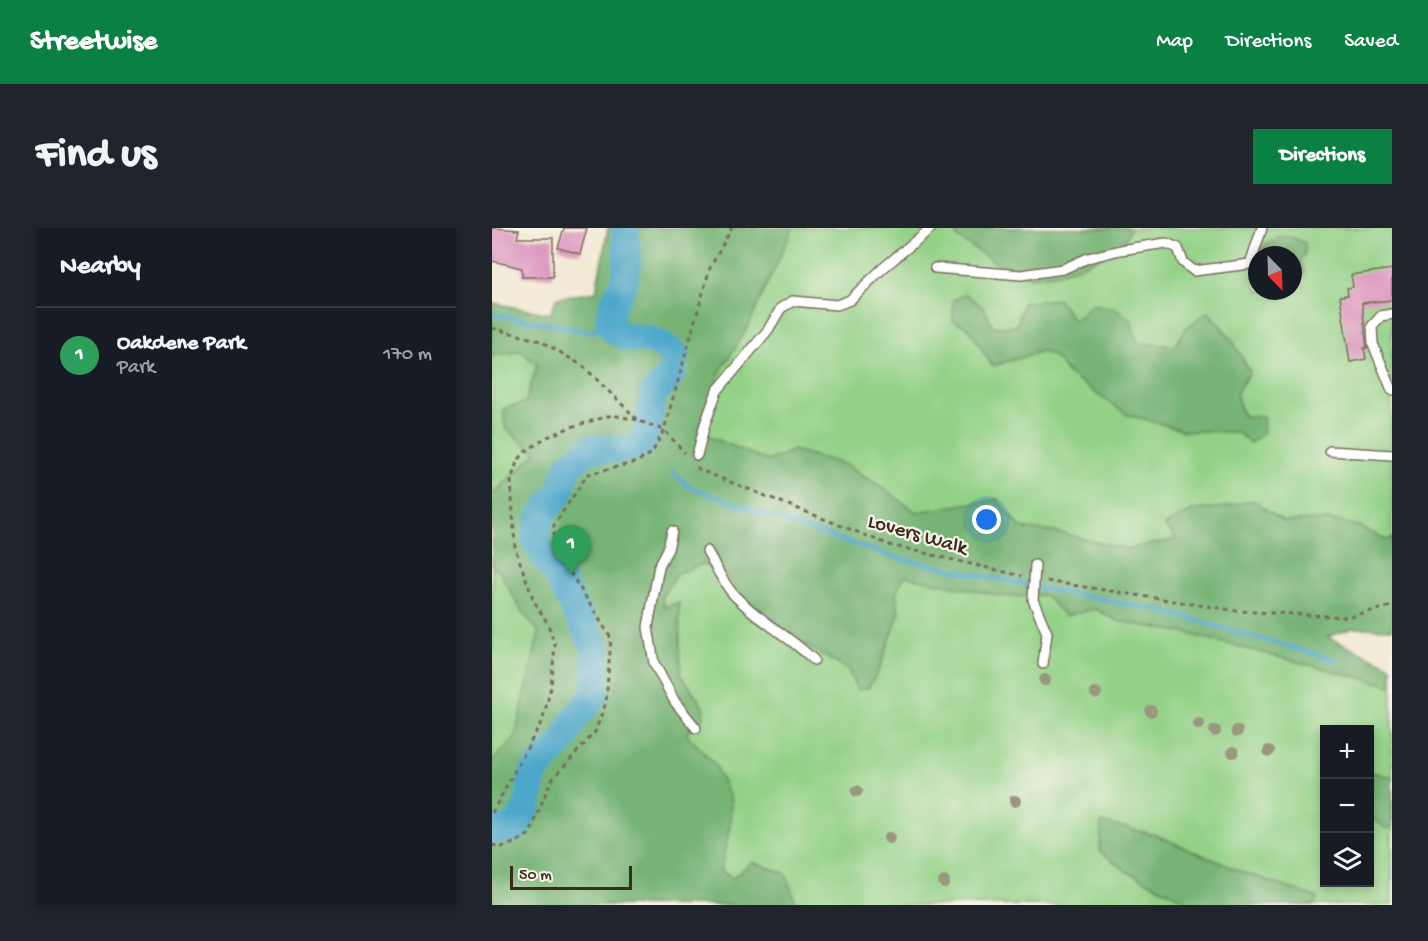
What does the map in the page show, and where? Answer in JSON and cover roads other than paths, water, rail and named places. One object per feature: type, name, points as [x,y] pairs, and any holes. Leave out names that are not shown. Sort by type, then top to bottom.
[{"type":"lane","points":[[695,458],[717,391],[768,330],[781,308],[793,301],[837,305],[850,300],[882,269],[931,228]]},
{"type":"lane","points":[[935,268],[1021,275],[1063,268],[1098,255],[1167,243],[1178,248],[1183,262],[1194,272],[1250,264],[1262,228]]},
{"type":"lane","points":[[1392,314],[1381,316],[1372,326],[1373,344],[1392,390]]},
{"type":"lane","points":[[1330,451],[1392,455]]},
{"type":"lane","points":[[672,531],[668,549],[659,566],[648,627],[654,663],[675,702],[696,729]]},
{"type":"lane","points":[[707,551],[732,594],[814,660]]},
{"type":"lane","points":[[1035,565],[1034,600],[1047,633],[1043,664]]},
{"type":"waterway","points":[[492,829],[516,828],[528,805],[533,773],[564,740],[575,718],[595,695],[596,649],[535,537],[542,514],[560,492],[569,465],[591,448],[625,449],[637,446],[644,441],[654,392],[671,376],[675,355],[660,344],[648,339],[625,337],[611,325],[609,318],[611,311],[626,274],[625,228]]},
{"type":"waterway","points":[[492,314],[592,332],[609,321]]},
{"type":"waterway","points":[[672,471],[688,486],[795,525],[900,559],[1028,585]]},
{"type":"waterway","points":[[1040,588],[1159,610],[1336,660]]},
{"type":"place","name":"Oakdene Park","points":[[571,575]]}]
